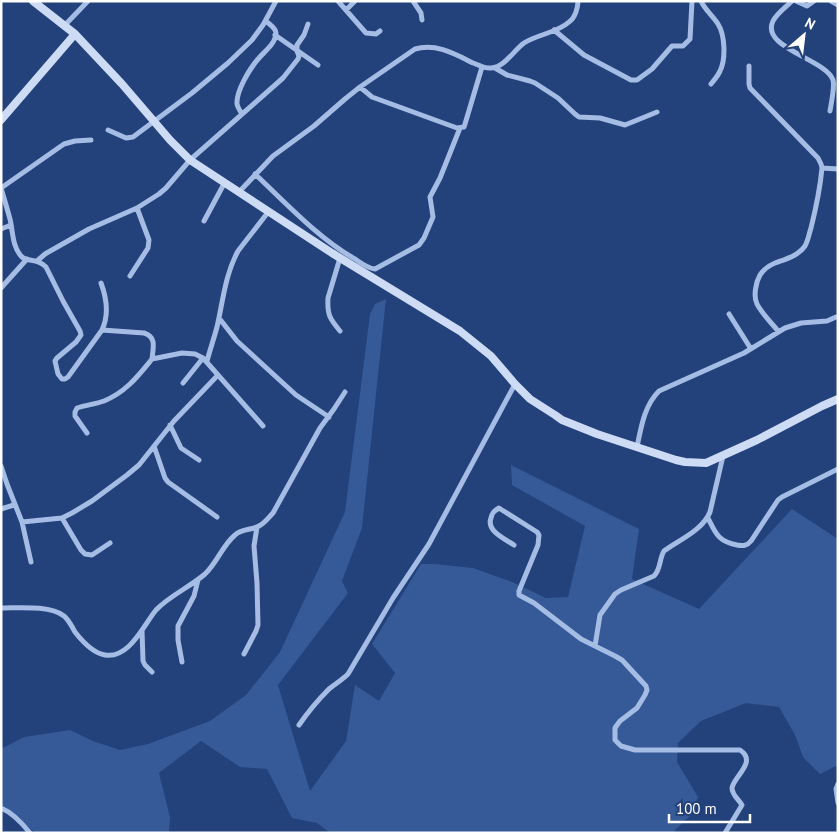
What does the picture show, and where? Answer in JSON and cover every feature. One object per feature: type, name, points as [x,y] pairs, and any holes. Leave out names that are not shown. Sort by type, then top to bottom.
[{"type":"main road","points":[[33,1],[75,34],[190,160],[340,258],[460,331],[491,356],[515,384],[536,403],[562,420],[676,460],[706,464],[838,400]]},
{"type":"main road","points":[[2,118],[75,34]]},
{"type":"street","points":[[64,26],[88,1]]},
{"type":"street","points":[[108,130],[129,138],[154,121],[223,68],[248,44],[266,21],[276,1]]},
{"type":"street","points":[[338,1],[366,33],[376,34],[380,31]]},
{"type":"street","points":[[346,10],[356,1]]},
{"type":"street","points":[[413,1],[421,13],[422,20]]},
{"type":"street","points":[[495,68],[526,42],[572,20],[578,1]]},
{"type":"street","points":[[554,30],[584,55],[631,80],[637,80],[652,70],[672,46],[683,46],[690,39],[692,1]]},
{"type":"street","points":[[701,1],[704,8],[718,24],[724,43],[721,71],[711,84]]},
{"type":"street","points":[[814,1],[808,6],[794,1],[773,22],[772,32],[781,44],[818,65],[832,77],[834,84],[830,111]]},
{"type":"street","points":[[831,1],[838,5]]},
{"type":"street","points":[[242,114],[237,103],[239,91],[254,64],[271,45],[275,35],[275,29],[266,21]]},
{"type":"street","points":[[37,261],[45,254],[89,229],[137,208],[166,188],[190,160],[283,78],[298,59],[297,45],[304,35],[308,24]]},
{"type":"street","points":[[275,35],[318,65]]},
{"type":"street","points":[[239,192],[273,156],[314,126],[345,99],[415,49],[421,47],[444,50],[482,67],[495,68],[507,75],[535,83],[558,98],[579,117],[600,118],[625,125],[657,112]]},
{"type":"street","points":[[749,66],[750,88],[818,158],[822,168],[817,203],[807,243],[797,254],[772,264],[761,273],[759,278],[755,299],[778,331]]},
{"type":"street","points":[[255,174],[304,220],[340,250],[368,267],[375,269],[422,241],[433,217],[430,197],[440,178],[460,128],[464,127],[482,67]]},
{"type":"street","points":[[360,88],[372,97],[460,128]]},
{"type":"street","points":[[91,140],[64,144],[1,188],[15,247],[23,258],[37,261],[46,267],[62,302],[80,331],[81,335],[76,342],[55,361],[60,377],[65,379],[68,377],[102,330],[106,320],[107,303],[101,283]]},
{"type":"street","points":[[822,168],[838,169]]},
{"type":"street","points":[[204,221],[225,182]]},
{"type":"street","points":[[130,276],[149,244],[137,208]]},
{"type":"street","points":[[183,383],[205,360],[234,257],[268,211]]},
{"type":"street","points":[[1,229],[11,225]]},
{"type":"street","points":[[340,258],[327,305],[330,319],[340,331]]},
{"type":"street","points":[[1,288],[27,259]]},
{"type":"street","points":[[729,314],[751,349]]},
{"type":"street","points":[[637,447],[645,414],[659,391],[744,353],[785,328],[801,323],[827,320],[836,316]]},
{"type":"street","points":[[218,318],[237,341],[296,395],[329,417]]},
{"type":"street","points":[[87,433],[76,416],[77,408],[104,401],[126,389],[152,359],[153,342],[149,334],[144,332],[102,330]]},
{"type":"street","points":[[152,359],[182,353],[196,354],[205,360],[264,426]]},
{"type":"street","points":[[22,522],[59,518],[72,513],[127,475],[139,465],[170,425],[218,375]]},
{"type":"street","points":[[299,725],[307,713],[329,690],[348,674],[393,598],[429,544],[515,384]]},
{"type":"street","points":[[1,608],[38,609],[55,612],[68,620],[81,638],[98,653],[105,655],[122,652],[134,642],[156,610],[198,579],[213,565],[236,534],[258,527],[273,513],[320,428],[345,392]]},
{"type":"street","points":[[170,425],[181,448],[199,460]]},
{"type":"street","points":[[154,446],[168,482],[217,517]]},
{"type":"street","points":[[595,646],[600,615],[615,594],[654,576],[658,572],[664,551],[698,528],[708,518],[723,456]]},
{"type":"street","points":[[1,466],[14,505],[22,522],[31,562]]},
{"type":"street","points":[[708,518],[720,539],[739,546],[745,546],[752,540],[778,500],[838,469]]},
{"type":"street","points":[[1,509],[14,505]]},
{"type":"street","points":[[514,545],[490,528],[490,519],[495,510],[499,508],[539,535],[538,545],[519,595],[534,603],[581,639],[622,660],[646,686],[645,695],[637,708],[620,721],[615,728],[615,740],[621,746],[640,750],[740,750],[743,752],[746,761],[743,771],[733,784],[732,789],[742,805],[725,833]]},
{"type":"street","points":[[59,518],[80,550],[85,554],[92,555],[110,543]]},
{"type":"street","points":[[244,654],[258,625],[254,546],[258,527]]},
{"type":"street","points":[[182,662],[178,640],[178,626],[194,596],[198,579]]},
{"type":"street","points":[[142,629],[142,661],[152,672]]},
{"type":"street","points":[[838,784],[836,789],[838,803]]},
{"type":"street","points":[[1,808],[16,818],[30,833]]},
{"type":"shaded area","points":[[386,299],[362,528],[342,581],[348,593],[278,685],[310,791],[346,741],[355,685],[379,701],[395,673],[372,644],[421,564],[473,568],[512,582],[546,598],[568,597],[585,526],[512,485],[511,465],[639,529],[632,579],[699,609],[792,509],[838,539],[838,765],[820,774],[803,757],[795,735],[779,707],[746,703],[701,721],[678,743],[677,762],[698,797],[691,815],[672,833],[330,833],[317,823],[292,818],[267,769],[240,767],[201,741],[159,773],[170,817],[169,833],[36,833],[1,807],[1,749],[24,737],[70,730],[93,741],[120,750],[148,744],[210,721],[246,695],[280,652],[345,512],[370,314],[375,304]]}]
